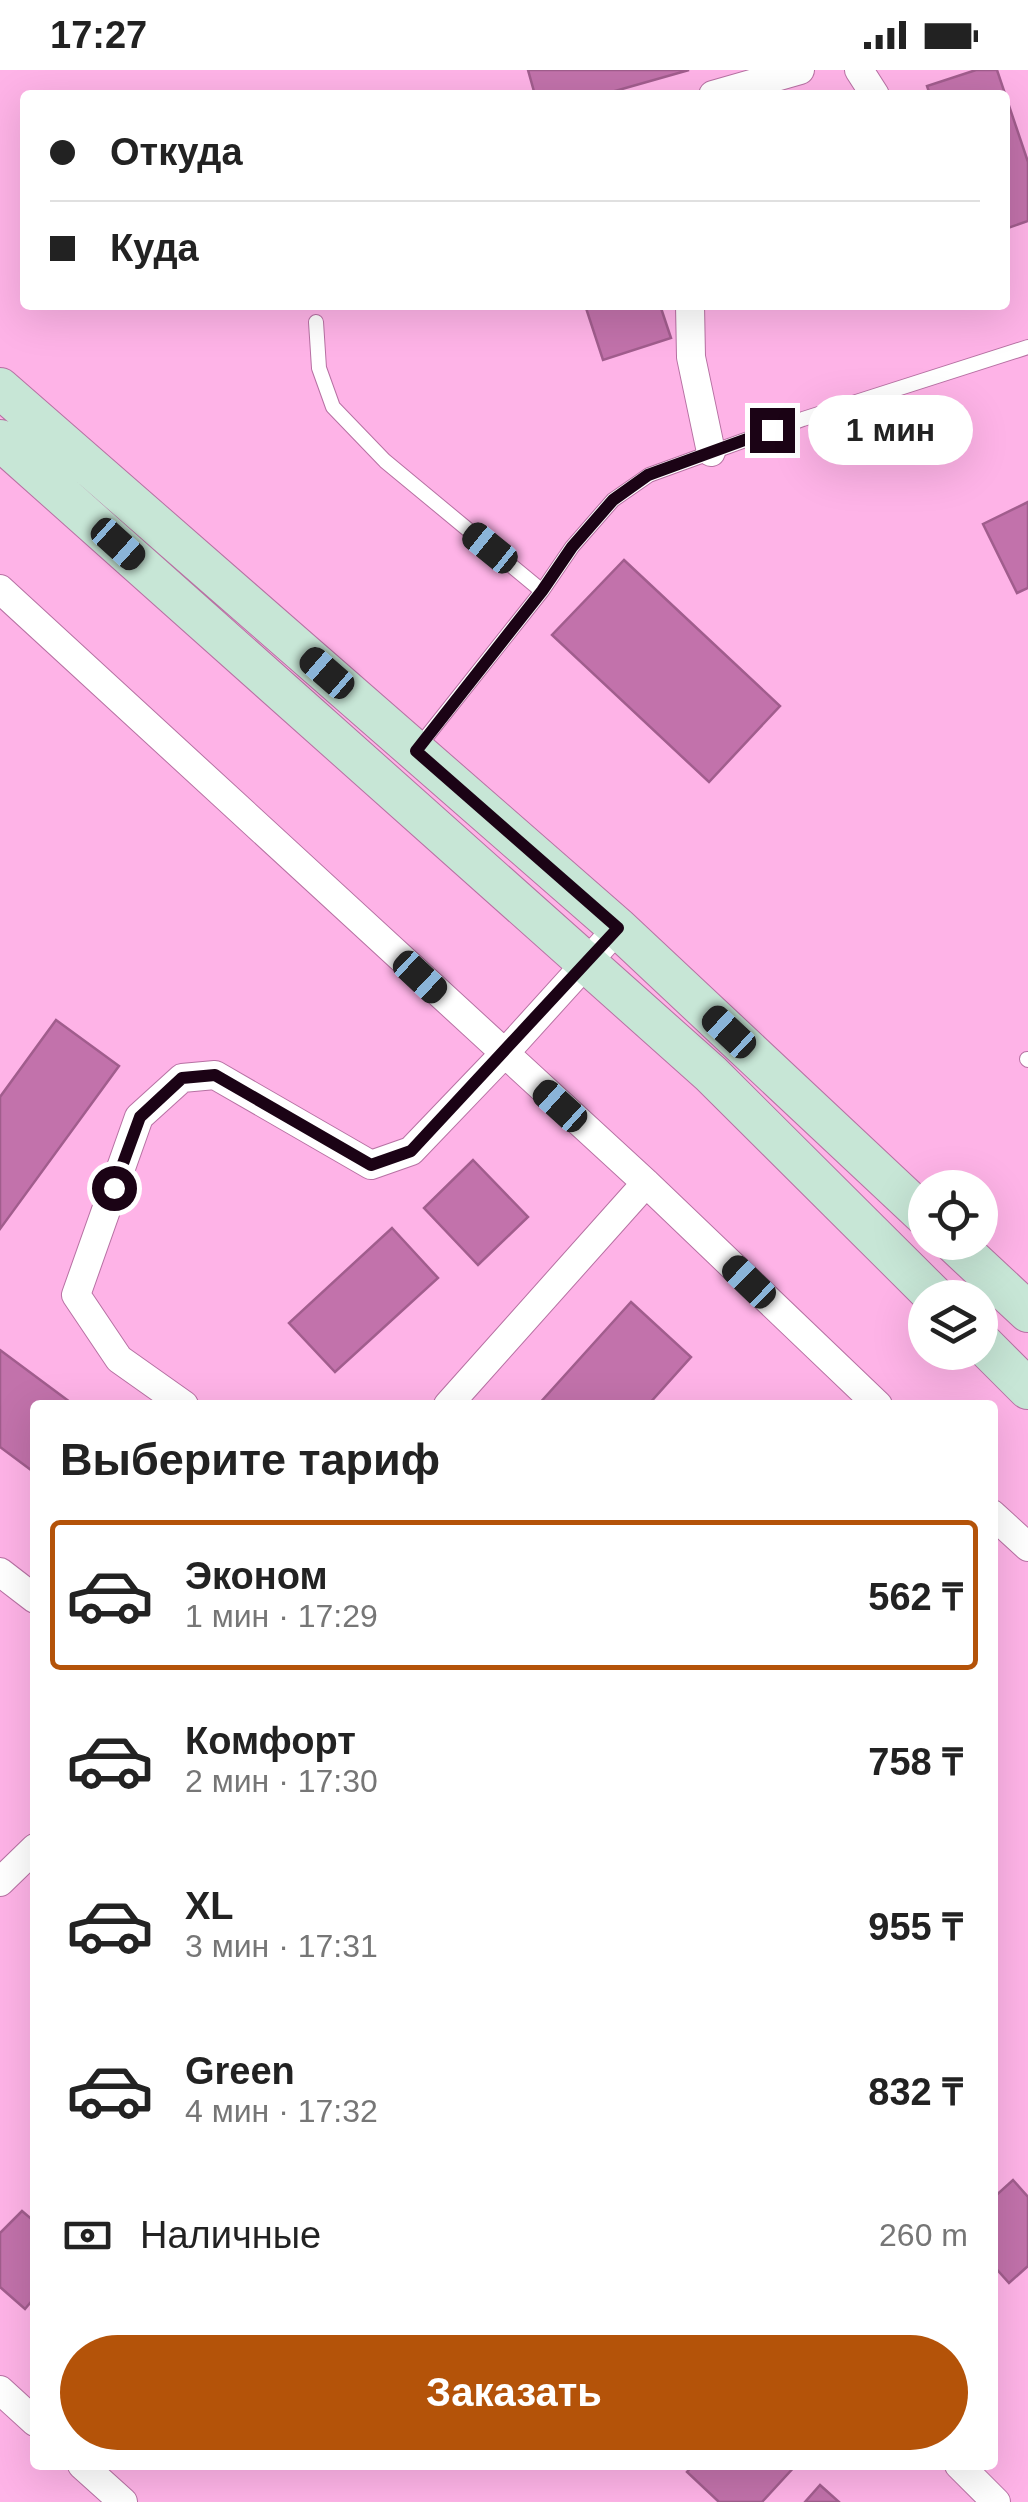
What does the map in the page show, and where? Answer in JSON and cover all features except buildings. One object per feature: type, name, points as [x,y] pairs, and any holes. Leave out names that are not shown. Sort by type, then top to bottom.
[{"type":"main road","points":[[0,388],[618,928],[908,1200]]},
{"type":"main road","points":[[0,440],[711,1074],[918,1280]]},
{"type":"main road","points":[[973,1260],[1028,1312]]},
{"type":"main road","points":[[998,1359],[1028,1388]]},
{"type":"street","points":[[730,90],[800,70]]},
{"type":"street","points":[[690,310],[691,357],[711,452]]},
{"type":"street","points":[[0,588],[646,1183],[873,1400]]},
{"type":"street","points":[[177,1400],[119,1358],[76,1294],[140,1117],[182,1078],[215,1075],[371,1165],[411,1151],[618,928]]},
{"type":"street","points":[[452,1400],[646,1183]]},
{"type":"street","points":[[998,1520],[1028,1547]]},
{"type":"street","points":[[0,1572],[30,1595]]},
{"type":"street","points":[[0,1882],[30,1853]]},
{"type":"street","points":[[0,2390],[30,2417]]},
{"type":"street","points":[[88,2470],[123,2502]]},
{"type":"street","points":[[964,2470],[996,2502]]},
{"type":"lane","points":[[316,322],[319,368],[333,407],[385,461],[542,591]]},
{"type":"lane","points":[[416,751],[572,547],[613,500],[648,475],[803,419],[1028,347]]},
{"type":"route","points":[[114,1188],[140,1117],[182,1078],[215,1075],[371,1165],[411,1151],[618,928],[416,751],[572,547],[613,500],[648,475],[772,430]]}]
